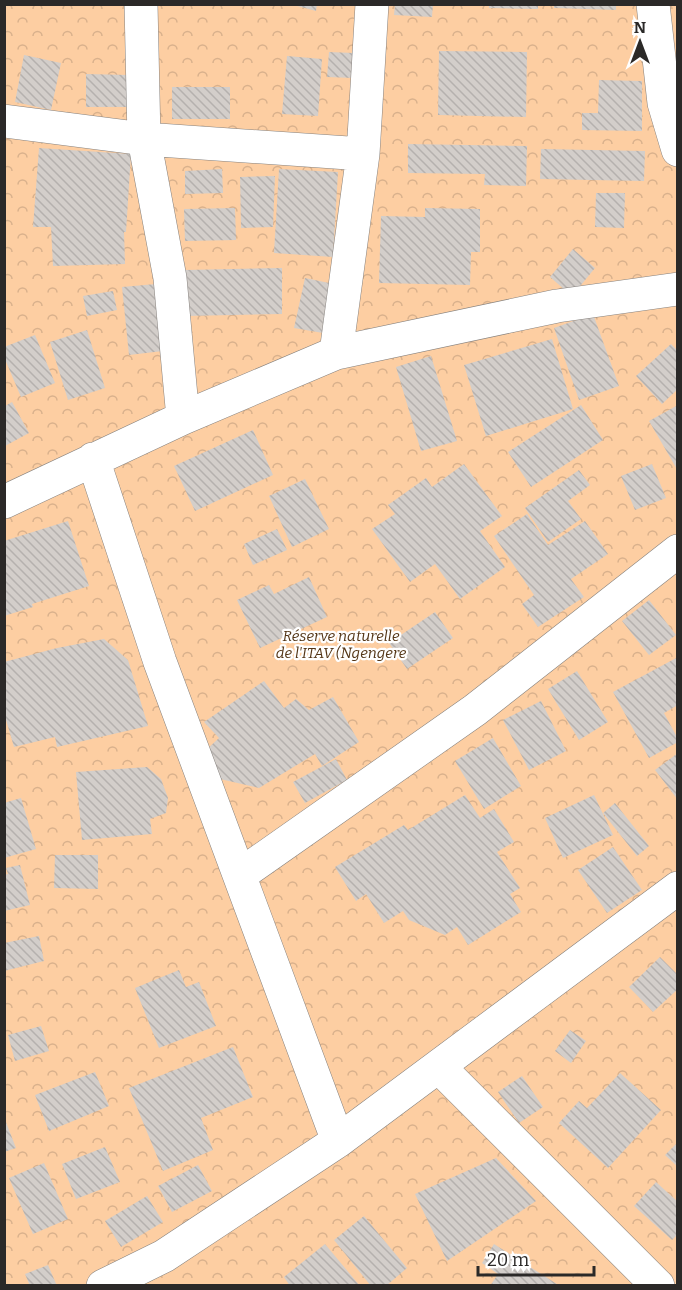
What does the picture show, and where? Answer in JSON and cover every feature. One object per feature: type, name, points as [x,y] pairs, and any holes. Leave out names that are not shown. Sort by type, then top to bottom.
[{"type":"street","points":[[141,4],[144,139],[170,278],[183,418]]},
{"type":"street","points":[[336,352],[363,154],[372,4]]},
{"type":"street","points":[[662,17],[664,103],[678,150]]},
{"type":"street","points":[[4,121],[144,139],[363,154]]},
{"type":"street","points":[[4,502],[183,418],[336,352],[557,306],[678,289]]},
{"type":"street","points":[[93,459],[160,662],[338,1141]]},
{"type":"street","points":[[240,875],[475,710],[678,551]]},
{"type":"street","points":[[103,1286],[164,1256],[338,1141],[678,888]]},
{"type":"street","points":[[439,1067],[658,1286]]},
{"type":"green space","name":"Réserve naturelle de l'ITAV (Ngengere","points":[[5,5],[677,5],[677,1285],[5,1285]]},
{"type":"building","points":[[290,4],[317,4],[316,11]]},
{"type":"building","points":[[395,4],[433,4],[432,17],[394,15]]},
{"type":"building","points":[[489,4],[538,4],[538,9],[489,8]]},
{"type":"building","points":[[554,4],[616,4],[616,10],[554,8]]},
{"type":"building","points":[[439,51],[527,52],[526,117],[438,115]]},
{"type":"building","points":[[329,52],[354,53],[353,78],[327,77]]},
{"type":"building","points":[[24,55],[61,63],[51,110],[15,102]]},
{"type":"building","points":[[287,56],[322,59],[318,116],[282,114]]},
{"type":"building","points":[[86,74],[129,75],[129,107],[86,107]]},
{"type":"building","points":[[599,80],[642,81],[642,131],[582,130],[582,113],[598,113]]},
{"type":"building","points":[[172,87],[230,87],[230,119],[172,119]]},
{"type":"building","points":[[408,144],[527,146],[526,186],[484,185],[485,174],[408,173]]},
{"type":"building","points":[[39,148],[131,154],[126,232],[124,232],[125,264],[53,266],[51,227],[33,227]]},
{"type":"building","points":[[541,149],[645,151],[644,181],[540,179]]},
{"type":"building","points":[[222,169],[223,193],[185,194],[185,171]]},
{"type":"building","points":[[279,169],[338,172],[333,257],[274,253]]},
{"type":"building","points":[[275,176],[273,227],[241,228],[240,177]]},
{"type":"building","points":[[596,193],[625,193],[624,228],[595,227]]},
{"type":"building","points":[[235,208],[236,240],[185,241],[184,209]]},
{"type":"building","points":[[425,208],[480,209],[480,252],[471,252],[470,285],[379,283],[381,216],[425,217]]},
{"type":"building","points":[[573,249],[595,268],[572,296],[550,277]]},
{"type":"building","points":[[282,268],[282,314],[186,316],[185,270]]},
{"type":"building","points":[[305,278],[334,284],[323,333],[294,328]]},
{"type":"building","points":[[156,284],[163,351],[129,355],[122,287]]},
{"type":"building","points":[[113,291],[117,310],[87,316],[83,296]]},
{"type":"building","points":[[593,314],[619,386],[579,400],[554,328]]},
{"type":"building","points":[[87,330],[105,388],[68,400],[50,342]]},
{"type":"building","points":[[35,335],[55,383],[21,397],[4,357],[4,347]]},
{"type":"building","points":[[552,339],[573,409],[486,436],[464,365]]},
{"type":"building","points":[[671,344],[678,351],[678,389],[662,404],[636,376]]},
{"type":"building","points":[[431,356],[457,441],[421,451],[396,367]]},
{"type":"building","points":[[12,402],[29,433],[5,446],[5,406]]},
{"type":"building","points":[[581,405],[603,440],[531,487],[508,452]]},
{"type":"building","points":[[678,405],[678,471],[649,421]]},
{"type":"building","points":[[253,430],[273,475],[195,511],[174,466]]},
{"type":"building","points":[[464,464],[502,516],[480,531],[505,567],[460,599],[435,564],[410,582],[372,529],[395,514],[388,505],[426,478],[432,487]]},
{"type":"building","points":[[652,464],[666,498],[635,510],[621,476]]},
{"type":"building","points":[[579,470],[590,485],[568,501],[581,519],[548,542],[525,508]]},
{"type":"building","points":[[305,479],[329,529],[292,547],[269,496]]},
{"type":"building","points":[[527,514],[548,545],[585,521],[608,554],[571,579],[584,597],[538,627],[522,604],[534,595],[494,536]]},
{"type":"building","points":[[68,521],[89,586],[32,604],[33,607],[4,616],[4,541]]},
{"type":"building","points":[[277,529],[287,550],[253,565],[244,544]]},
{"type":"building","points":[[309,577],[327,617],[260,648],[237,600],[269,585],[274,594]]},
{"type":"building","points":[[649,600],[676,635],[649,655],[622,621]]},
{"type":"building","points":[[435,612],[453,638],[407,669],[389,643]]},
{"type":"building","points":[[104,639],[128,660],[148,726],[57,747],[55,737],[14,747],[4,713],[4,662]]},
{"type":"building","points":[[678,657],[678,705],[664,713],[678,742],[649,758],[613,692]]},
{"type":"building","points":[[577,671],[608,722],[579,740],[548,689]]},
{"type":"building","points":[[264,681],[284,708],[296,699],[309,710],[333,697],[359,742],[322,766],[315,754],[259,788],[220,779],[206,750],[219,738],[204,722]]},
{"type":"building","points":[[541,701],[566,751],[529,770],[503,720]]},
{"type":"building","points":[[493,738],[521,786],[484,809],[455,761]]},
{"type":"building","points":[[678,753],[678,800],[655,770]]},
{"type":"building","points":[[336,759],[347,780],[305,803],[293,782]]},
{"type":"building","points":[[147,767],[161,779],[168,798],[166,813],[150,819],[152,834],[82,840],[76,772]]},
{"type":"building","points":[[465,795],[480,818],[494,809],[514,842],[497,852],[520,888],[510,894],[521,912],[468,945],[457,927],[445,935],[409,920],[403,911],[384,923],[366,894],[356,901],[335,867],[404,825],[408,830]]},
{"type":"building","points":[[594,795],[613,835],[563,858],[545,818]]},
{"type":"building","points":[[21,798],[36,849],[4,858],[4,803]]},
{"type":"building","points":[[615,803],[649,846],[637,856],[603,813]]},
{"type":"building","points":[[613,847],[642,890],[607,913],[578,870]]},
{"type":"building","points":[[55,855],[98,855],[98,889],[54,888]]},
{"type":"building","points":[[20,865],[30,905],[4,911],[4,875],[8,874],[6,868]]},
{"type":"building","points":[[39,936],[44,961],[4,971],[4,943]]},
{"type":"building","points":[[660,957],[678,975],[678,989],[653,1012],[629,987]]},
{"type":"building","points":[[179,970],[186,987],[199,982],[216,1026],[159,1048],[135,988]]},
{"type":"building","points":[[41,1026],[49,1051],[15,1061],[8,1035]]},
{"type":"building","points":[[570,1030],[586,1041],[571,1063],[555,1051]]},
{"type":"building","points":[[233,1047],[253,1097],[201,1118],[213,1150],[163,1171],[129,1088]]},
{"type":"building","points":[[95,1072],[109,1106],[49,1131],[35,1095]]},
{"type":"building","points":[[620,1073],[661,1110],[608,1168],[559,1123],[579,1101],[587,1108]]},
{"type":"building","points":[[522,1076],[543,1107],[519,1123],[498,1092]]},
{"type":"building","points":[[4,1117],[16,1148],[4,1152]]},
{"type":"building","points":[[678,1142],[678,1167],[665,1155]]},
{"type":"building","points":[[105,1147],[120,1182],[76,1199],[62,1164]]},
{"type":"building","points":[[496,1158],[536,1201],[447,1261],[415,1194]]},
{"type":"building","points":[[44,1163],[68,1219],[33,1234],[9,1178]]},
{"type":"building","points":[[198,1165],[212,1191],[172,1212],[158,1186]]},
{"type":"building","points":[[656,1182],[678,1202],[678,1234],[672,1240],[634,1206]]},
{"type":"building","points":[[147,1196],[163,1222],[121,1247],[105,1221]]},
{"type":"building","points":[[364,1216],[407,1268],[386,1286],[371,1286],[334,1240]]},
{"type":"building","points":[[325,1244],[360,1286],[290,1286],[284,1277]]},
{"type":"building","points":[[494,1244],[560,1286],[490,1286],[498,1274],[482,1263]]},
{"type":"building","points":[[48,1265],[57,1286],[30,1286],[25,1274]]}]
